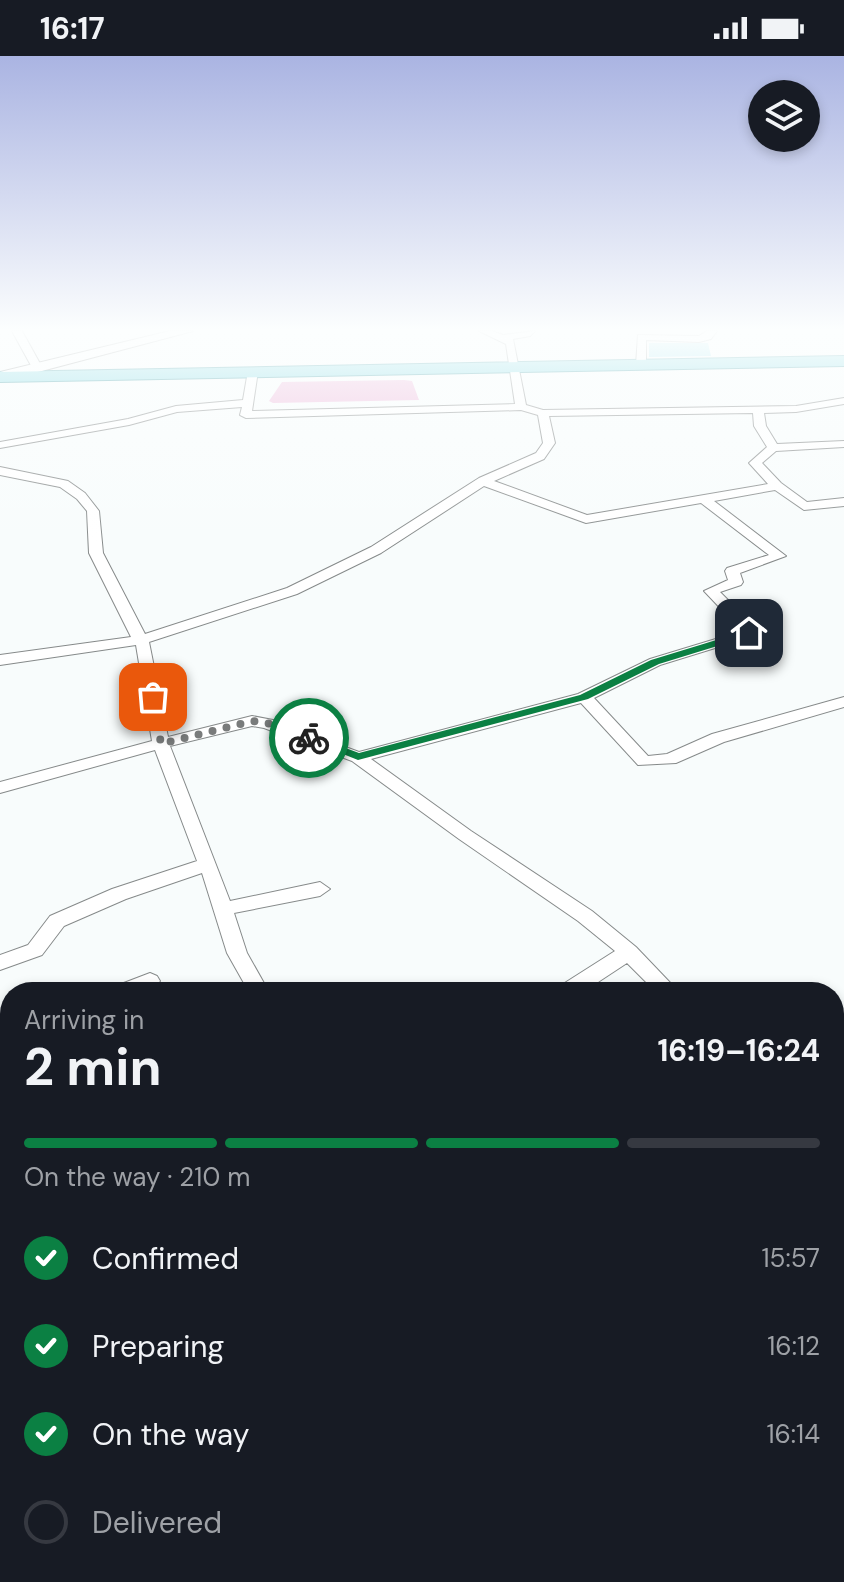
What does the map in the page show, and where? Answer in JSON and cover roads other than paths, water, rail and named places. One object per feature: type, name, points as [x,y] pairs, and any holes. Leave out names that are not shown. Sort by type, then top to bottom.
[{"type":"street","points":[[520,402],[521,407]]},
{"type":"street","points":[[0,445],[129,422],[176,409],[248,403],[246,415],[521,407],[543,413],[758,410],[810,408],[838,402]]},
{"type":"street","points":[[758,410],[760,426],[773,448]]},
{"type":"street","points":[[0,660],[140,640],[292,591],[376,550],[483,481],[540,456],[549,443],[543,413]]},
{"type":"street","points":[[844,444],[773,448],[755,463],[777,486],[804,506],[844,502]]},
{"type":"street","points":[[0,471],[64,484],[81,496],[93,511],[96,553],[140,640],[161,744],[208,864],[237,953],[253,982]]},
{"type":"street","points":[[483,481],[579,518],[777,486]]},
{"type":"street","points":[[358,757],[584,697],[655,662],[749,633],[749,629],[711,591],[736,582],[732,571],[779,556],[705,500]]},
{"type":"street","points":[[584,697],[644,761],[670,759],[718,738],[844,702]]},
{"type":"street","points":[[0,788],[252,721],[267,723],[358,757],[465,835],[585,916],[629,952],[659,982]]},
{"type":"street","points":[[0,963],[35,950],[57,921],[119,894],[208,864]]},
{"type":"street","points":[[223,909],[320,889]]},
{"type":"street","points":[[582,982],[629,952]]}]
